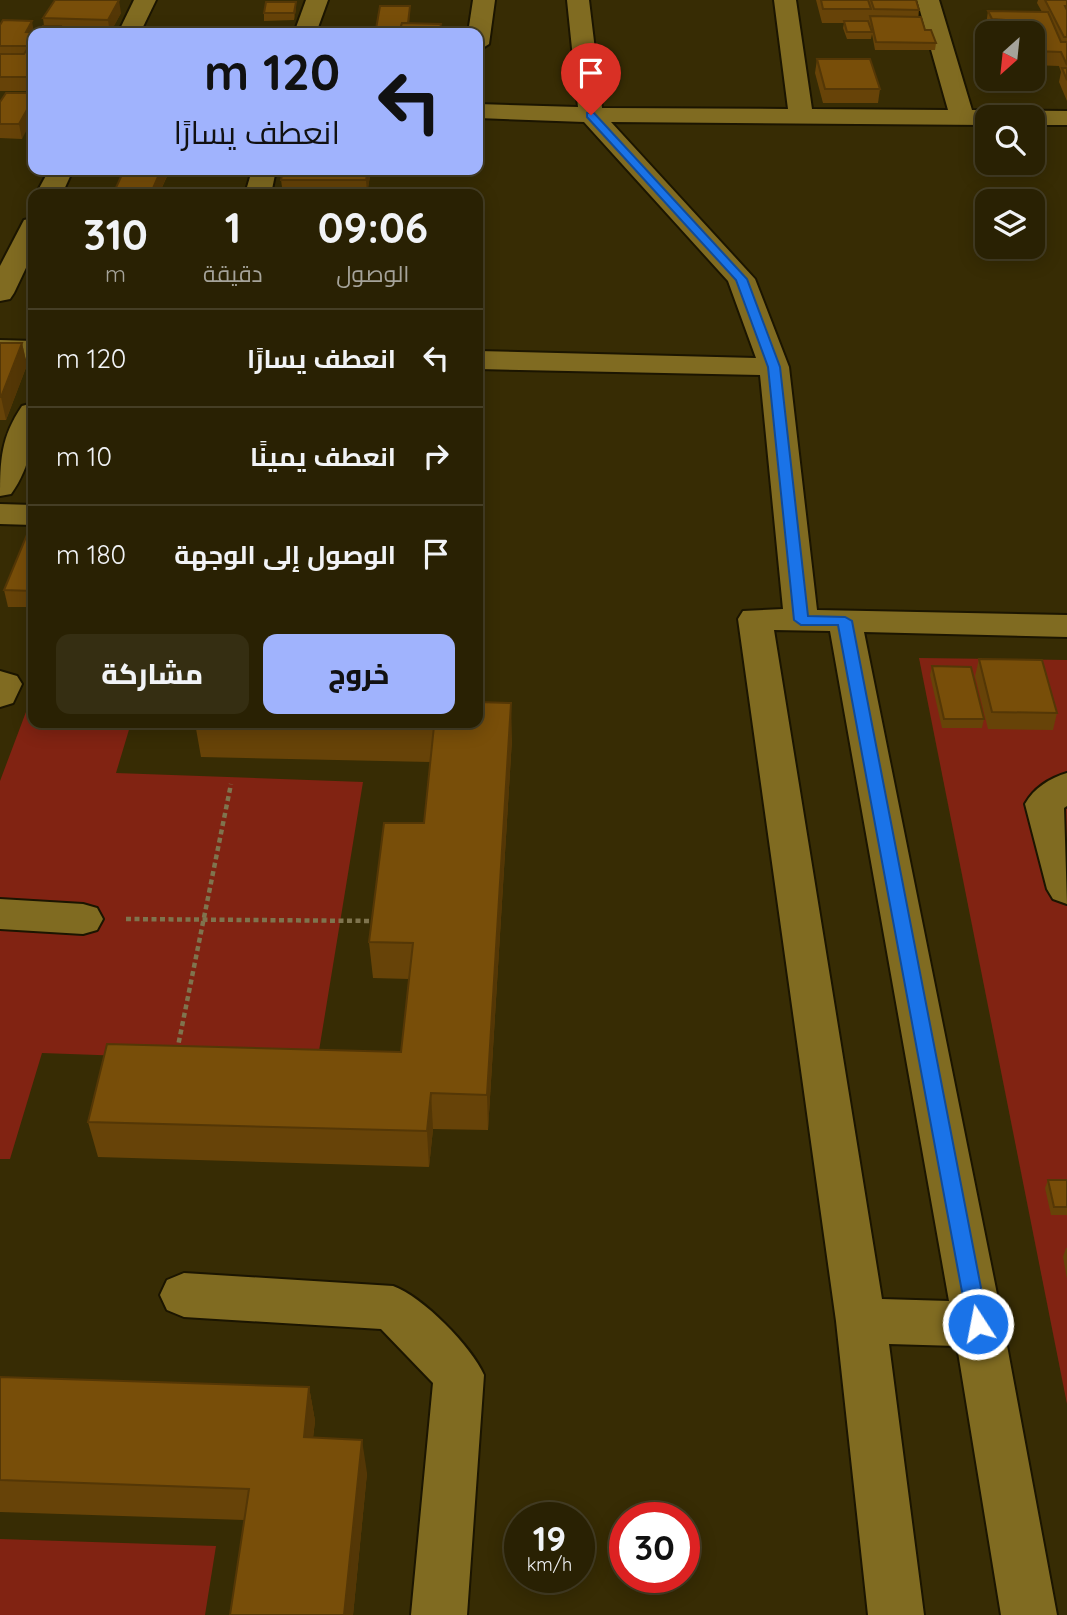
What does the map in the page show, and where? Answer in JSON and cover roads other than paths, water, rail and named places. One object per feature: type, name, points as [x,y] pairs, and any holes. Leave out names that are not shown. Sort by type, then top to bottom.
[{"type":"street","points":[[131,28],[145,0]]},
{"type":"street","points":[[307,28],[317,0]]},
{"type":"street","points":[[480,28],[484,0]]},
{"type":"street","points":[[578,0],[591,115],[741,279],[774,367],[801,620]]},
{"type":"street","points":[[785,0],[801,116]]},
{"type":"street","points":[[928,0],[962,116]]},
{"type":"street","points":[[483,111],[591,115],[1067,118]]},
{"type":"street","points":[[0,293],[28,236]]},
{"type":"street","points":[[0,349],[28,350]]},
{"type":"street","points":[[483,360],[774,367]]},
{"type":"street","points":[[0,487],[28,423]]},
{"type":"street","points":[[0,514],[28,515]]},
{"type":"street","points":[[896,1615],[861,1321],[755,619],[1067,625]]},
{"type":"street","points":[[845,621],[978,1324],[1029,1615]]},
{"type":"street","points":[[0,683],[5,684],[0,695]]},
{"type":"street","points":[[1067,786],[1044,804],[1067,889]]},
{"type":"street","points":[[0,915],[83,919]]},
{"type":"street","points":[[184,1295],[393,1308],[458,1375],[439,1615]]},
{"type":"street","points":[[861,1321],[978,1324]]}]
